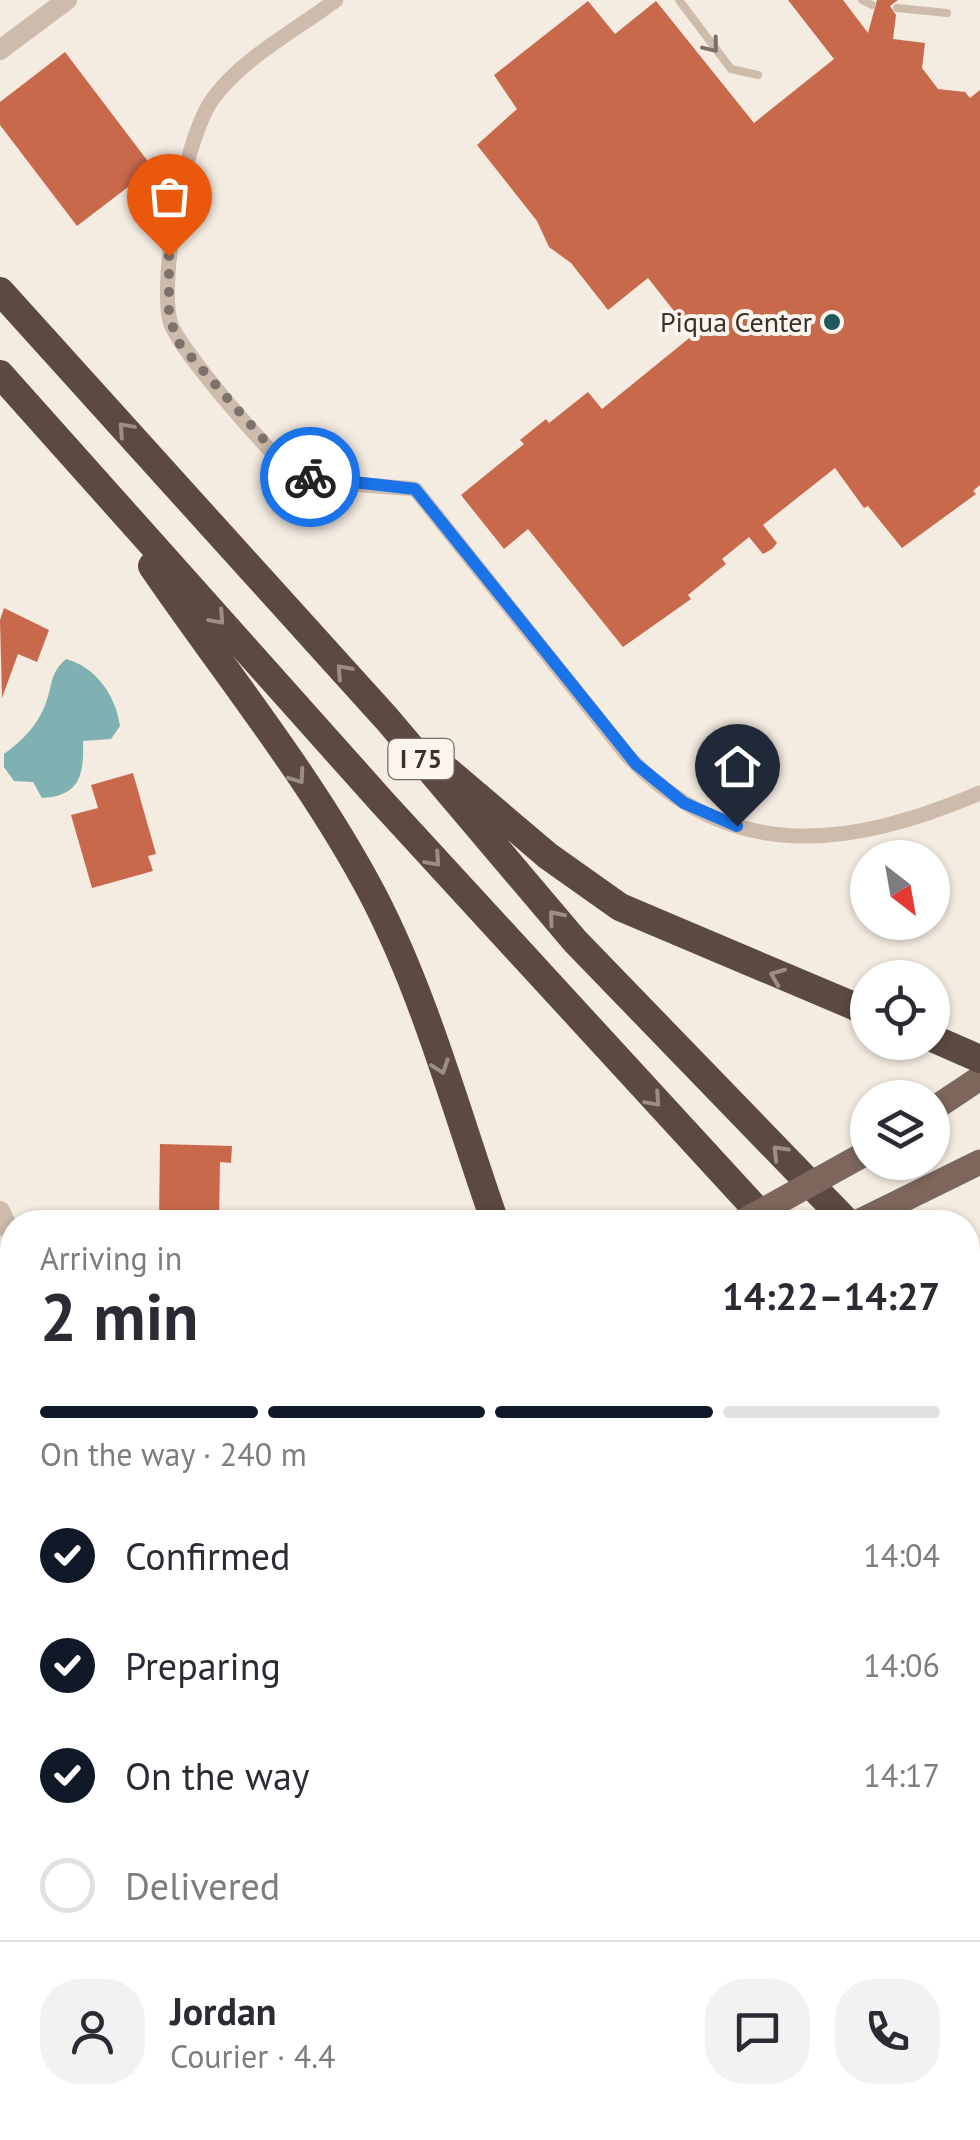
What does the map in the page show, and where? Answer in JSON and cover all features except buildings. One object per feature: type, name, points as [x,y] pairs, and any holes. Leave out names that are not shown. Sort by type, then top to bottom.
[{"type":"highway","name":"I 75","points":[[0,291],[387,720],[575,941],[834,1210]]},
{"type":"highway","name":"I 75","points":[[0,374],[383,804],[757,1210]]},
{"type":"highway","points":[[83,466],[346,847],[375,898],[420,1008],[491,1210]]},
{"type":"highway","points":[[387,720],[548,856],[620,907],[850,1004]]},
{"type":"highway","points":[[950,1046],[980,1059]]},
{"type":"main road","points":[[950,1098],[980,1078]]},
{"type":"main road","points":[[764,1210],[850,1162]]},
{"type":"main road","points":[[883,1210],[980,1162]]},
{"type":"street","points":[[0,50],[66,0]]},
{"type":"street","points":[[336,0],[228,81],[204,114],[193,142],[167,268],[170,322],[186,352],[294,472],[415,489],[627,755],[654,781],[694,809],[758,832],[818,838],[884,826],[980,793]]},
{"type":"lane","points":[[679,0],[731,69],[758,75]]},
{"type":"lane","points":[[862,0],[872,5]]},
{"type":"lane","points":[[896,8],[947,13]]},
{"type":"water","points":[[66,659],[87,669],[103,684],[120,726],[111,739],[83,741],[80,773],[72,788],[42,798],[33,782],[14,781],[4,767],[4,754],[39,718],[54,674]]},
{"type":"way so far","points":[[169,256],[169,316],[178,342],[287,466],[310,477]]},
{"type":"place","name":"Piqua Center","points":[[832,322]]},
{"type":"route","points":[[310,477],[415,489],[636,764],[684,803],[737,826]]}]
